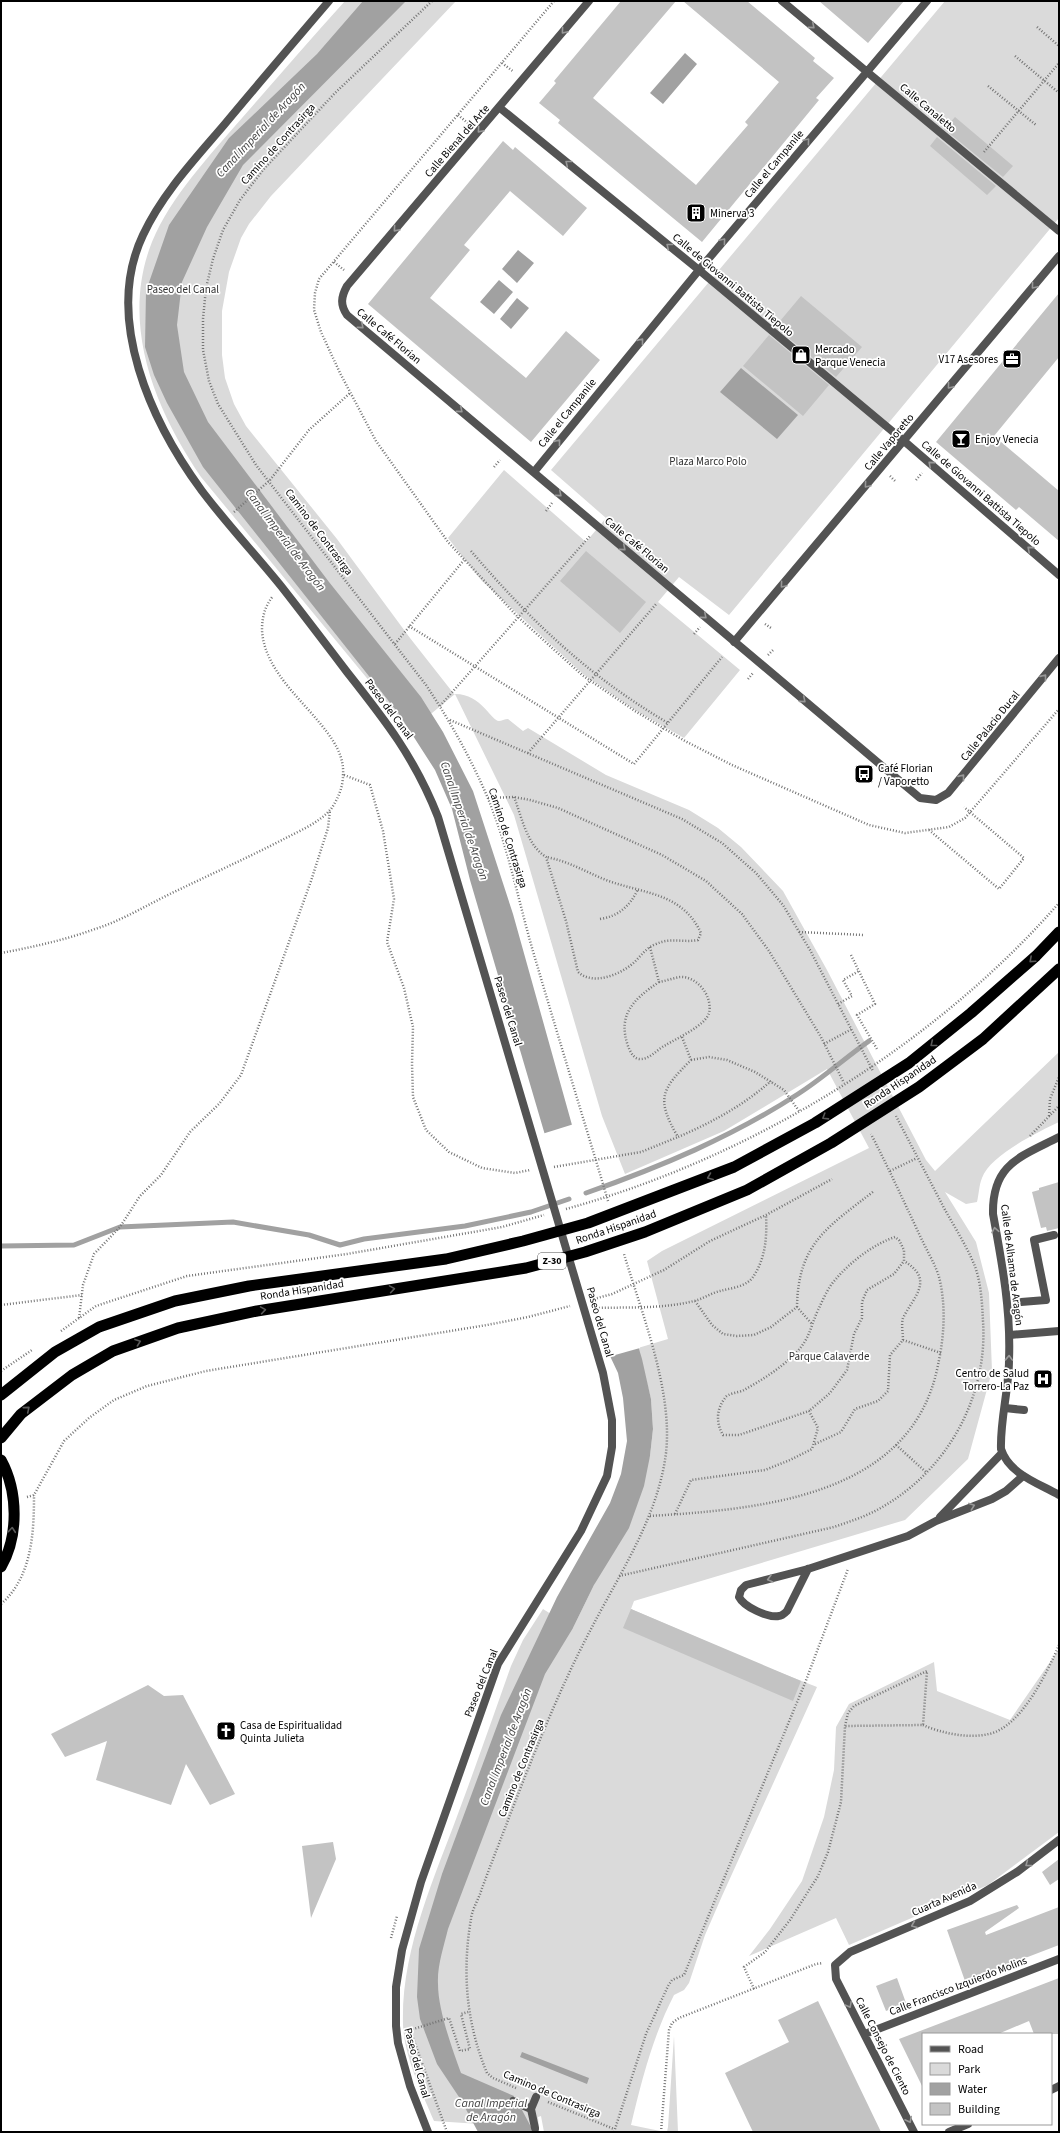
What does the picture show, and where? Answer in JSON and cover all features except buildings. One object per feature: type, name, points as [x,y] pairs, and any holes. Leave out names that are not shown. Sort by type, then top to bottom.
[{"type":"highway","name":"Ronda Hispanidad","points":[[1,1395],[55,1352],[93,1331],[175,1300],[249,1286],[446,1259],[523,1241],[588,1223],[734,1167],[815,1123],[909,1063],[971,1013],[1036,956],[1059,932]]},
{"type":"highway","name":"Ronda Hispanidad","points":[[1,1438],[21,1414],[72,1375],[113,1351],[178,1328],[257,1311],[526,1268],[645,1232],[747,1190],[831,1143],[919,1087],[983,1039],[1059,969]]},
{"type":"highway","points":[[1,1460],[11,1488],[14,1513],[12,1538],[1,1567]]},
{"type":"street","name":"Paseo del Canal","points":[[329,1],[186,169],[168,193],[142,236],[131,273],[128,301],[130,329],[140,375],[152,407],[185,466],[203,493],[282,588],[400,741],[428,791],[438,817],[534,1136],[599,1360],[612,1420],[611,1453],[607,1476],[581,1531],[498,1664],[421,1882],[402,1950],[396,1987],[397,2037],[410,2086],[428,2132]]},
{"type":"street","name":"Calle Bienal del Arte","points":[[342,295],[347,286],[500,108],[589,1]]},
{"type":"street","name":"Calle Canaletto","points":[[782,1],[1059,231]]},
{"type":"street","name":"Calle el Campanile","points":[[534,472],[699,270],[866,71],[927,1]]},
{"type":"street","name":"Calle de Giovanni Battista Tiepolo","points":[[500,108],[699,270],[904,441],[1059,575]]},
{"type":"street","name":"Calle Vaporetto","points":[[734,642],[1059,256]]},
{"type":"street","name":"Calle Café Florian","points":[[342,295],[343,309],[347,315],[908,789],[920,798],[932,800]]},
{"type":"street","name":"Calle Palacio Ducal","points":[[932,800],[944,797],[952,789],[1059,658]]},
{"type":"street","name":"Calle de Alhama de Aragón","points":[[1002,1453],[1001,1444],[1010,1335],[1004,1277],[992,1214],[994,1189],[998,1179],[1012,1163],[1023,1155],[1059,1137]]},
{"type":"street","points":[[1021,1302],[1046,1300],[1034,1240],[1054,1235]]},
{"type":"street","points":[[1010,1335],[1059,1331]]},
{"type":"street","points":[[1005,1408],[1024,1410]]},
{"type":"street","points":[[936,1521],[1002,1453],[1023,1476],[1059,1495]]},
{"type":"street","points":[[808,1569],[787,1611],[782,1615],[771,1616],[744,1604],[739,1597],[741,1590],[746,1585],[808,1569],[908,1536],[936,1521],[992,1499],[1006,1491],[1023,1476]]},
{"type":"street","name":"Cuarta Avenida","points":[[836,1965],[850,1952],[970,1901],[1017,1872],[1059,1840]]},
{"type":"street","name":"Calle Francisco Izquierdo Molins","points":[[865,2034],[1059,1959]]},
{"type":"street","name":"Calle Consejo de Ciento","points":[[836,1965],[836,1979],[914,2132]]},
{"type":"street","points":[[535,2128],[531,2109],[536,2097]]},
{"type":"street","points":[[513,2101],[531,2109]]},
{"type":"street","points":[[948,2132],[966,2125]]},
{"type":"path","name":"Camino de Contrasirga","points":[[432,1],[335,93],[263,170],[240,200],[223,230],[213,259],[206,288],[203,319],[203,350],[209,381],[218,404],[256,465],[270,480],[395,644],[450,720],[488,798],[509,864],[538,970],[585,1121]]},
{"type":"path","points":[[1037,28],[1059,46]]},
{"type":"path","points":[[1014,56],[1059,93]]},
{"type":"path","points":[[976,162],[1059,63]]},
{"type":"path","points":[[988,86],[1036,125]]},
{"type":"path","points":[[226,519],[270,480],[309,430],[350,393]]},
{"type":"path","points":[[440,706],[598,527]]},
{"type":"path","points":[[471,551],[524,611],[558,643],[630,700],[668,723]]},
{"type":"path","points":[[395,644],[464,560]]},
{"type":"path","points":[[1,954],[97,929],[313,824],[330,809],[340,793],[344,775],[342,759],[335,743],[279,676],[269,659],[263,640],[264,613],[268,603],[282,588]]},
{"type":"path","points":[[528,753],[657,603]]},
{"type":"path","points":[[409,626],[634,764],[722,657]]},
{"type":"path","points":[[964,807],[970,812],[1024,858],[999,888],[928,830],[949,827],[965,818],[970,812],[1059,709]]},
{"type":"path","points":[[450,720],[682,819],[722,843],[756,873],[779,899],[799,932],[848,1023]]},
{"type":"path","points":[[344,775],[370,785],[382,831],[394,899],[387,942],[404,988],[414,1027],[412,1064],[413,1097],[426,1130],[449,1152],[482,1168],[515,1173],[531,1170]]},
{"type":"path","points":[[488,798],[514,798],[530,800],[558,808],[662,855],[706,881],[742,914],[769,951],[821,1037]]},
{"type":"path","points":[[514,798],[532,843],[538,852],[546,857],[561,860],[605,880],[654,893],[680,905],[695,920],[701,933],[698,940],[690,942],[678,939],[668,941],[650,947],[631,965],[622,971],[593,979],[583,977],[578,972],[566,921],[546,857]]},
{"type":"path","points":[[78,1319],[83,1285],[94,1254],[120,1227],[140,1196],[161,1175],[190,1132],[219,1104],[241,1075],[311,881],[328,828],[330,809]]},
{"type":"path","points":[[600,919],[611,917],[628,907],[638,889]]},
{"type":"path","points":[[799,932],[864,935]]},
{"type":"path","points":[[650,947],[659,982]]},
{"type":"path","points":[[851,955],[875,1004],[856,1015],[877,1049]]},
{"type":"path","points":[[838,1004],[852,996],[843,980],[859,971]]},
{"type":"path","points":[[681,977],[695,981],[703,988],[708,997],[709,1014],[703,1021],[682,1037],[646,1058],[639,1059],[633,1056],[628,1048],[624,1024],[626,1014],[644,992],[659,982],[681,977]]},
{"type":"path","points":[[824,1044],[852,1029]]},
{"type":"path","points":[[682,1037],[691,1060]]},
{"type":"path","points":[[678,1136],[670,1123],[665,1106],[664,1093],[670,1081],[691,1060],[709,1057],[727,1060],[771,1081],[784,1090],[799,1111]]},
{"type":"path","points":[[1049,1116],[1050,1100],[1059,1077]]},
{"type":"path","points":[[547,1168],[641,1152],[723,1115],[761,1090],[771,1081]]},
{"type":"path","points":[[890,1171],[918,1158]]},
{"type":"path","points":[[618,1576],[834,1527],[865,1516],[885,1506],[914,1484],[940,1458],[956,1436],[972,1401],[979,1376],[984,1339],[982,1300],[974,1265],[920,1163]]},
{"type":"path","points":[[650,1516],[753,1508],[833,1486],[865,1471],[896,1445],[917,1419],[930,1395],[941,1353],[944,1310],[940,1280],[893,1177]]},
{"type":"path","points":[[590,1300],[612,1294],[664,1270],[710,1241],[766,1215],[832,1179]]},
{"type":"path","points":[[812,1324],[797,1307],[797,1287],[801,1270],[816,1240],[829,1226],[874,1191]]},
{"type":"path","points":[[589,1308],[664,1306],[695,1301],[718,1291],[738,1287],[752,1278],[761,1262],[767,1238],[766,1215]]},
{"type":"path","points":[[895,1236],[899,1240],[904,1250],[904,1261],[894,1274],[867,1290],[862,1302],[862,1318],[854,1334],[847,1370],[830,1393],[808,1411],[739,1435],[723,1435],[719,1427],[718,1410],[726,1397],[744,1390],[778,1369],[796,1352],[810,1335],[812,1324],[835,1279],[851,1264],[883,1240],[895,1236]]},
{"type":"path","points":[[814,1444],[842,1432],[856,1409],[878,1401],[888,1391],[890,1355],[903,1340],[902,1320],[914,1303],[920,1289],[920,1278],[911,1265],[904,1261]]},
{"type":"path","points":[[1,1305],[82,1295]]},
{"type":"path","points":[[695,1301],[712,1325],[724,1334],[737,1336],[754,1335],[771,1327],[797,1307]]},
{"type":"path","points":[[1,1604],[22,1577],[31,1546],[34,1495],[64,1441],[88,1418],[114,1400],[147,1386],[206,1371],[487,1325],[560,1310],[575,1305]]},
{"type":"path","points":[[560,1310],[575,1309]]},
{"type":"path","points":[[903,1340],[941,1353]]},
{"type":"path","name":"Camino de Contrasirga","points":[[614,2130],[493,2078],[488,2072],[468,2012],[466,1961],[471,1916],[519,1793],[579,1650],[650,1516],[660,1486],[668,1430],[665,1403],[651,1344]]},
{"type":"path","points":[[675,1515],[691,1480],[764,1470],[790,1460],[812,1449],[818,1428],[808,1411]]},
{"type":"path","points":[[896,1445],[926,1472]]},
{"type":"path","points":[[13,1500],[34,1495]]},
{"type":"path","points":[[614,2130],[635,2072],[646,2034],[668,1986],[672,1980],[684,1975],[805,1683],[853,1554]]},
{"type":"path","points":[[845,1726],[922,1725],[936,1730],[962,1734],[989,1734],[1004,1727],[1025,1706],[1046,1674],[1059,1645]]},
{"type":"path","points":[[754,1989],[744,1967],[765,1952],[790,1920],[818,1876],[828,1852],[842,1802],[845,1726],[848,1713],[854,1706],[927,1671],[922,1725]]},
{"type":"path","points":[[661,2132],[669,2030],[672,2023],[679,2018],[816,1964],[836,1965]]},
{"type":"path","points":[[447,2132],[410,2030],[449,2018],[460,2051],[470,2049],[461,2014],[468,2012]]},
{"type":"green space","name":"Paseo del Canal","points":[[345,1],[456,1],[271,196],[249,224],[241,238],[229,272],[222,311],[222,355],[225,378],[234,404],[246,426],[337,539],[410,638],[455,694],[432,713],[408,728],[201,477],[170,425],[158,397],[148,368],[142,339],[139,310],[142,280],[149,250],[156,233],[175,200],[211,154]]},
{"type":"green space","name":"Plaza Marco Polo","points":[[945,1],[1059,1],[1059,218],[729,615],[679,577],[658,602],[740,670],[684,738],[635,710],[583,674],[481,580],[448,538],[504,470],[586,542],[606,518],[551,470]]},
{"type":"green space","name":"Parque Calaverde","points":[[455,694],[463,695],[478,702],[496,720],[499,721],[508,719],[523,731],[528,728],[606,775],[689,810],[718,828],[741,847],[783,891],[827,970],[926,1160],[935,1171],[1059,1052],[1059,1122],[1016,1145],[994,1161],[982,1178],[977,1202],[966,1204],[945,1192],[976,1242],[989,1293],[992,1371],[968,1459],[905,1520],[634,1601],[631,1609],[766,1667],[817,1687],[705,1935],[689,1983],[684,1990],[674,1995],[654,2042],[631,2125],[665,2132],[544,2132],[541,2116],[538,2117],[539,2128],[434,2121],[414,2074],[404,2036],[404,1996],[407,1969],[413,1942],[430,1889],[511,1666],[523,1640],[543,1609],[573,1628],[594,1585],[650,1456],[653,1429],[651,1399],[638,1348],[668,1339],[647,1261],[662,1251],[869,1148],[827,1069],[724,1131],[625,1174],[602,1116],[514,815]]},
{"type":"green space","points":[[1059,1649],[1059,1832],[988,1885],[849,1945],[836,1918],[749,1956],[770,1929],[802,1881],[824,1817],[834,1770],[836,1727],[849,1704],[934,1662],[937,1691],[1010,1720]]},
{"type":"green space","points":[[674,2036],[678,2132],[667,2132],[668,2127]]},
{"type":"water","name":"Canal Imperial de Aragón","points":[[363,1],[406,1],[243,165],[207,227],[182,282],[177,325],[184,372],[208,422],[329,582],[421,697],[443,732],[473,791],[513,914],[572,1125],[642,1359],[651,1399],[653,1429],[650,1456],[644,1486],[629,1528],[594,1585],[573,1628],[545,1674],[448,1929],[441,1956],[438,1977],[440,2005],[446,2029],[461,2073],[514,2096],[513,2106],[522,2110],[531,2127],[539,2128],[539,2132],[478,2132],[461,2100],[437,2064],[420,2019],[417,1997],[419,1949],[442,1874],[501,1715],[557,1597],[610,1503],[621,1474],[627,1441],[623,1398],[618,1373],[610,1356],[470,880],[452,809],[435,770],[399,714],[203,467],[167,403],[154,375],[145,347],[146,291],[169,225],[229,138],[317,54]]},
{"type":"water","points":[[685,53],[697,64],[663,104],[650,93]]},
{"type":"water","points":[[518,250],[534,263],[517,283],[502,269]]},
{"type":"water","points":[[499,280],[513,292],[494,314],[480,302]]},
{"type":"water","points":[[517,298],[529,308],[511,329],[500,319]]},
{"type":"water","points":[[741,368],[798,415],[777,439],[720,392]]},
{"type":"water","points":[[522,2052],[589,2078],[587,2084],[520,2057]]},
{"type":"pier","points":[[574,1124],[640,1348],[608,1357],[542,1134]]},
{"type":"waterway","points":[[586,1193],[668,1162],[747,1124],[773,1110],[807,1088],[869,1041]]},
{"type":"waterway","points":[[1,1246],[74,1245],[120,1227],[233,1222],[309,1235],[340,1245],[364,1239],[465,1226],[531,1212],[569,1199]]},
{"type":"place","name":"Minerva 3","points":[[696,213]]},
{"type":"place","name":"Mercado Parque Venecia","points":[[801,355]]},
{"type":"place","name":"V17 Asesores","points":[[1012,359]]},
{"type":"place","name":"Enjoy Venecia","points":[[961,439]]},
{"type":"place","name":"Café Florian / Vaporetto","points":[[864,774]]},
{"type":"place","name":"Centro de Salud Torrero-La Paz","points":[[1043,1379]]},
{"type":"place","name":"Casa de Espiritualidad Quinta Julieta","points":[[226,1731]]}]
